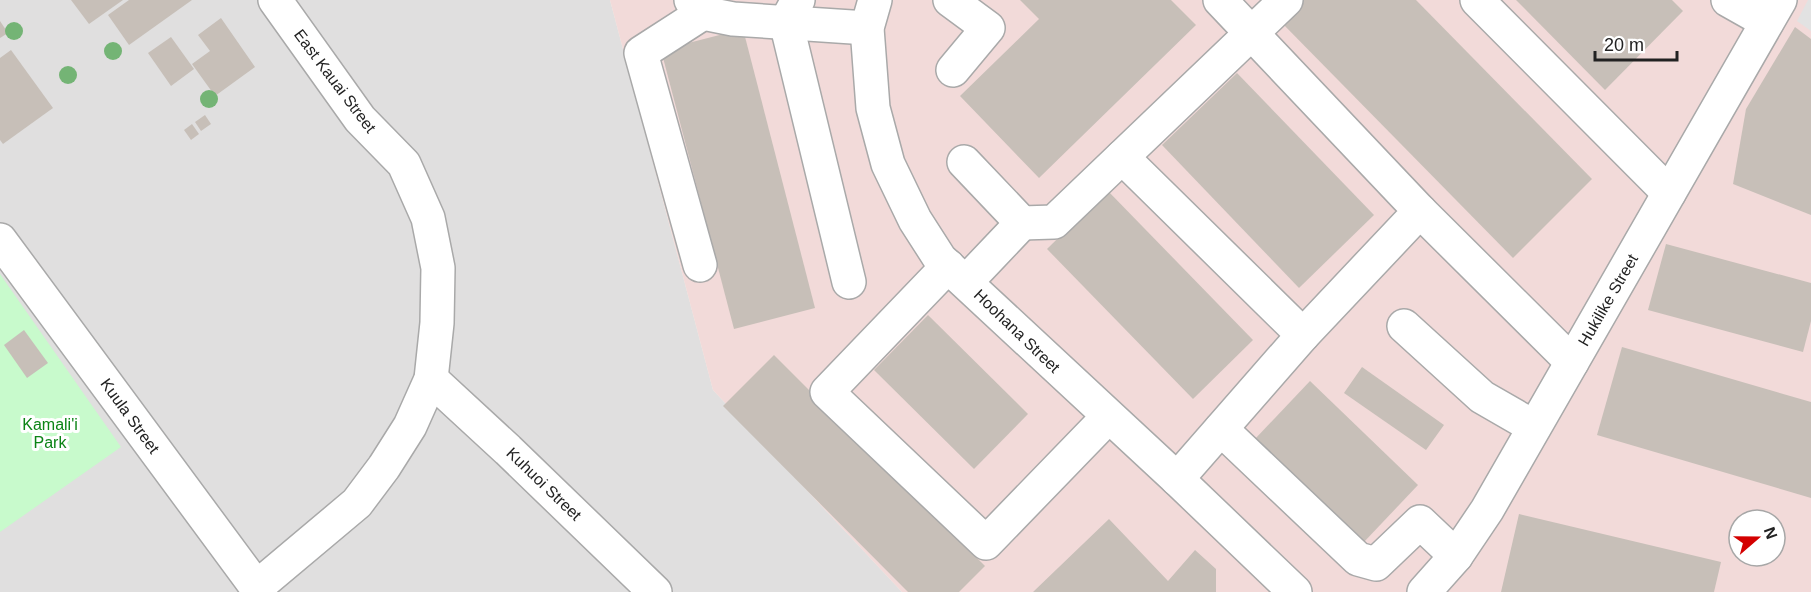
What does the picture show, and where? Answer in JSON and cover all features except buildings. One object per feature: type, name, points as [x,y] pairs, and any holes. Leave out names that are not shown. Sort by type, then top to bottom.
[{"type":"street","name":"East Kauai Street","points":[[258,589],[357,503],[410,426],[431,379],[437,323],[438,268],[428,218],[404,164],[360,119],[274,0]]},
{"type":"street","points":[[950,0],[988,28],[953,70]]},
{"type":"street","points":[[1220,0],[1420,211],[1572,362]]},
{"type":"street","points":[[1108,417],[986,543],[827,392],[957,274],[1022,223],[1054,222],[1286,0]]},
{"type":"street","points":[[1477,0],[1669,194]]},
{"type":"street","points":[[1728,0],[1774,11]]},
{"type":"street","points":[[700,265],[641,53],[697,6],[733,19],[792,11],[871,14]]},
{"type":"street","points":[[792,11],[849,282]]},
{"type":"street","name":"Hukilike Street","points":[[1425,592],[1456,555],[1487,510],[1774,11]]},
{"type":"street","name":"Hoohana Street","points":[[871,14],[873,108],[888,164],[915,220],[940,259],[1295,592]]},
{"type":"street","points":[[1122,157],[1303,335]]},
{"type":"street","points":[[964,162],[1022,223]]},
{"type":"street","points":[[1177,479],[1303,335],[1420,211]]},
{"type":"street","name":"Kuula Street","points":[[0,240],[258,589]]},
{"type":"street","points":[[1404,326],[1482,397],[1534,427]]},
{"type":"street","name":"Kuhuoi Street","points":[[431,379],[500,442],[655,592]]},
{"type":"street","points":[[1221,429],[1358,559],[1376,564],[1420,522],[1456,555]]},
{"type":"shaded area","points":[[0,0],[610,0],[713,390],[902,592],[0,592]]},
{"type":"shaded area","points":[[610,0],[1811,0],[1811,592],[902,592],[713,390]]},
{"type":"shaded area","points":[[1808,0],[1811,0],[1811,31],[1797,21]]},
{"type":"green space","name":"Kamali'i Park","points":[[0,274],[121,447],[0,532]]}]
